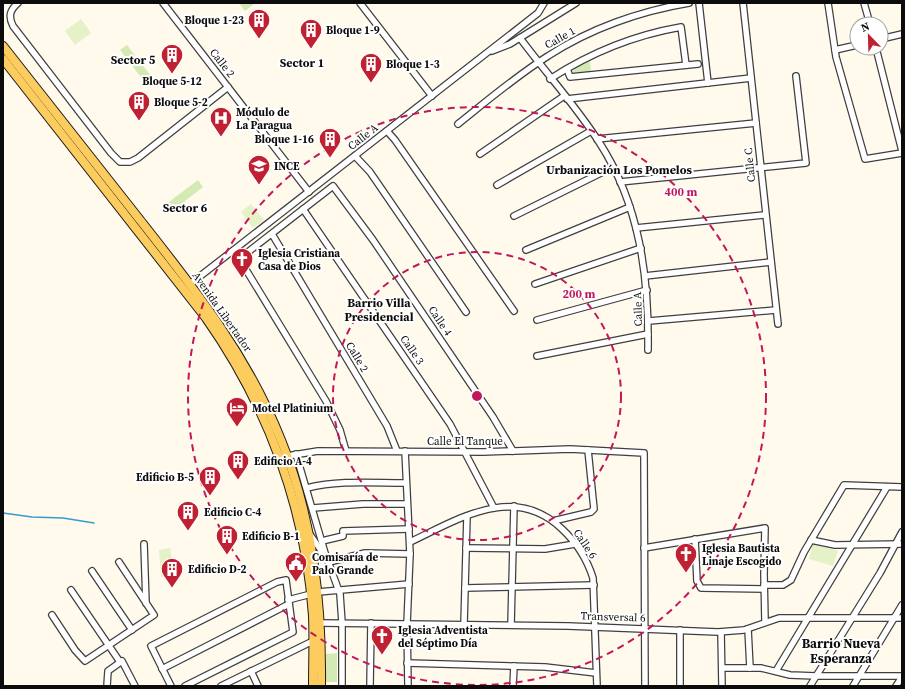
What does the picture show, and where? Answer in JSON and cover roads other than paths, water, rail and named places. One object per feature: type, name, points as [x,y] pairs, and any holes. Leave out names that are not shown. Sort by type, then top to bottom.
[{"type":"main road","name":"Avenida Libertador","points":[[3,46],[187,287],[230,354],[256,403],[271,436],[298,520],[321,623],[321,686]]},
{"type":"main road","name":"Avenida Libertador","points":[[3,59],[187,287],[221,325],[244,362],[270,414],[287,456],[309,532],[314,593],[313,686]]},
{"type":"street","points":[[18,3],[11,11],[10,18],[13,26],[118,160],[123,162],[138,158],[228,87]]},
{"type":"street","name":"Calle 2","points":[[163,3],[311,190],[319,196]]},
{"type":"street","points":[[360,3],[432,96]]},
{"type":"street","name":"Calle A","points":[[187,287],[541,10],[544,3]]},
{"type":"street","points":[[488,52],[502,48],[520,38],[576,3]]},
{"type":"street","name":"Calle 1","points":[[458,124],[538,63],[559,49],[600,29],[642,14],[689,3]]},
{"type":"street","points":[[699,3],[708,83]]},
{"type":"street","name":"Calle C","points":[[743,3],[770,262],[778,324]]},
{"type":"street","points":[[828,3],[835,50],[865,159],[902,152],[878,56]]},
{"type":"street","points":[[864,3],[868,16]]},
{"type":"street","points":[[550,79],[567,69],[629,40],[681,26],[686,65]]},
{"type":"street","points":[[889,37],[902,34]]},
{"type":"street","name":"Calle A","points":[[520,38],[597,139],[620,182],[630,207],[641,248],[647,290],[648,350]]},
{"type":"street","points":[[835,50],[849,47]]},
{"type":"street","points":[[567,69],[570,77],[698,64]]},
{"type":"street","points":[[620,182],[806,163],[796,76]]},
{"type":"street","points":[[480,154],[566,98],[751,78]]},
{"type":"street","points":[[597,139],[756,123]]},
{"type":"street","points":[[387,131],[395,140],[514,311]]},
{"type":"street","points":[[497,185],[591,131]]},
{"type":"street","points":[[355,156],[374,177],[466,312]]},
{"type":"street","points":[[514,216],[613,167]]},
{"type":"street","name":"Calle 4","points":[[319,196],[333,186],[373,240],[493,417],[513,451]]},
{"type":"street","points":[[239,259],[319,196]]},
{"type":"street","points":[[526,250],[630,207]]},
{"type":"street","name":"Calle 3","points":[[303,209],[426,386],[456,433],[494,508]]},
{"type":"street","points":[[285,210],[291,218]]},
{"type":"street","points":[[636,228],[765,215]]},
{"type":"street","name":"Calle 2","points":[[272,234],[387,426],[397,451]]},
{"type":"street","points":[[536,284],[641,248]]},
{"type":"street","points":[[234,250],[326,401],[340,430],[346,451]]},
{"type":"street","points":[[645,276],[770,262]]},
{"type":"street","points":[[537,320],[647,290]]},
{"type":"street","points":[[648,321],[776,310]]},
{"type":"street","points":[[537,356],[648,334]]},
{"type":"street","name":"Calle El Tanque","points":[[287,456],[313,451],[588,450],[644,453],[644,548]]},
{"type":"street","name":"Calle 6","points":[[553,521],[591,512],[594,509],[588,450]]},
{"type":"street","points":[[405,451],[405,484],[410,542],[407,624],[408,686]]},
{"type":"street","points":[[296,454],[322,541],[339,589],[342,623],[342,686]]},
{"type":"street","points":[[306,488],[325,484],[349,482],[405,484]]},
{"type":"street","points":[[695,540],[696,576],[699,587],[708,590],[783,585],[788,583],[794,576],[811,540],[844,485],[902,487]]},
{"type":"street","points":[[776,671],[887,487]]},
{"type":"street","points":[[313,508],[363,504],[407,504]]},
{"type":"street","points":[[410,542],[467,516],[494,508],[514,506],[535,510],[553,521]]},
{"type":"street","points":[[512,625],[514,588],[514,506]]},
{"type":"street","points":[[464,624],[467,516]]},
{"type":"street","name":"Calle 6","points":[[553,521],[575,544],[590,570],[594,585],[597,686]]},
{"type":"street","points":[[645,686],[644,548],[765,528],[765,621]]},
{"type":"street","points":[[322,541],[343,536],[342,531],[409,529]]},
{"type":"street","points":[[309,532],[329,562]]},
{"type":"street","points":[[810,686],[880,573],[902,532]]},
{"type":"street","points":[[811,540],[835,545],[902,544]]},
{"type":"street","points":[[144,544],[146,603]]},
{"type":"street","points":[[466,548],[553,548],[575,544]]},
{"type":"street","points":[[329,562],[365,553],[410,554]]},
{"type":"street","points":[[52,615],[83,660],[88,660],[154,614],[119,562]]},
{"type":"street","points":[[92,571],[132,630]]},
{"type":"street","points":[[171,686],[151,646],[282,580],[286,580],[292,632],[185,686]]},
{"type":"street","points":[[162,669],[289,602],[314,593],[339,589],[408,584]]},
{"type":"street","points":[[466,588],[594,585]]},
{"type":"street","points":[[71,590],[121,661],[135,686]]},
{"type":"street","points":[[853,686],[902,604]]},
{"type":"street","name":"Transversal 6","points":[[321,623],[512,625],[645,628],[721,632],[748,629],[765,621],[779,618],[902,618]]},
{"type":"street","points":[[370,624],[370,686]]},
{"type":"street","points":[[748,629],[750,668]]},
{"type":"street","points":[[680,630],[680,686]]},
{"type":"street","points":[[721,632],[722,686]]},
{"type":"street","points":[[222,686],[313,641]]},
{"type":"street","points":[[107,686],[108,671],[121,661]]},
{"type":"street","points":[[407,663],[545,667],[596,673]]},
{"type":"street","points":[[513,686],[514,666]]},
{"type":"street","points":[[722,668],[750,668],[776,671],[790,676],[902,676]]},
{"type":"street","points":[[251,671],[258,686]]},
{"type":"street","points":[[896,686],[902,676]]},
{"type":"waterway","points":[[3,513],[32,517],[63,518],[94,523]]},
{"type":"place","name":"Bloque 1-23","points":[[259,40]]},
{"type":"place","name":"Bloque 1-9","points":[[311,50]]},
{"type":"place","name":"Bloque 5-12","points":[[172,74]]},
{"type":"place","name":"Bloque 1-3","points":[[371,84]]},
{"type":"place","name":"Bloque 5-2","points":[[139,122]]},
{"type":"place","name":"Módulo de La Paragua","points":[[221,138]]},
{"type":"place","name":"Bloque 1-16","points":[[330,158]]},
{"type":"place","name":"INCE","points":[[259,186]]},
{"type":"place","name":"Iglesia Cristiana Casa de Dios","points":[[242,278]]},
{"type":"place","name":"Motel Platinium","points":[[237,428]]},
{"type":"place","name":"Edificio A-4","points":[[238,480]]},
{"type":"place","name":"Edificio B-5","points":[[210,496]]},
{"type":"place","name":"Edificio C-4","points":[[188,532]]},
{"type":"place","name":"Edificio B-1","points":[[227,556]]},
{"type":"place","name":"Iglesia Bautista Linaje Escogido","points":[[686,574]]},
{"type":"place","name":"Comisaría de Palo Grande","points":[[296,582]]},
{"type":"place","name":"Edificio D-2","points":[[172,588]]},
{"type":"place","name":"Iglesia Adventista del Séptimo Día","points":[[382,656]]},
{"type":"district","name":"Sector 5","points":[[133,60]]},
{"type":"district","name":"Sector 1","points":[[302,63]]},
{"type":"district","name":"Urbanización Los Pomelos","points":[[619,170]]},
{"type":"district","name":"Sector 6","points":[[185,208]]},
{"type":"district","name":"Barrio Villa Presidencial","points":[[379,310]]},
{"type":"district","name":"Barrio Nueva Esperanza","points":[[841,650]]}]
